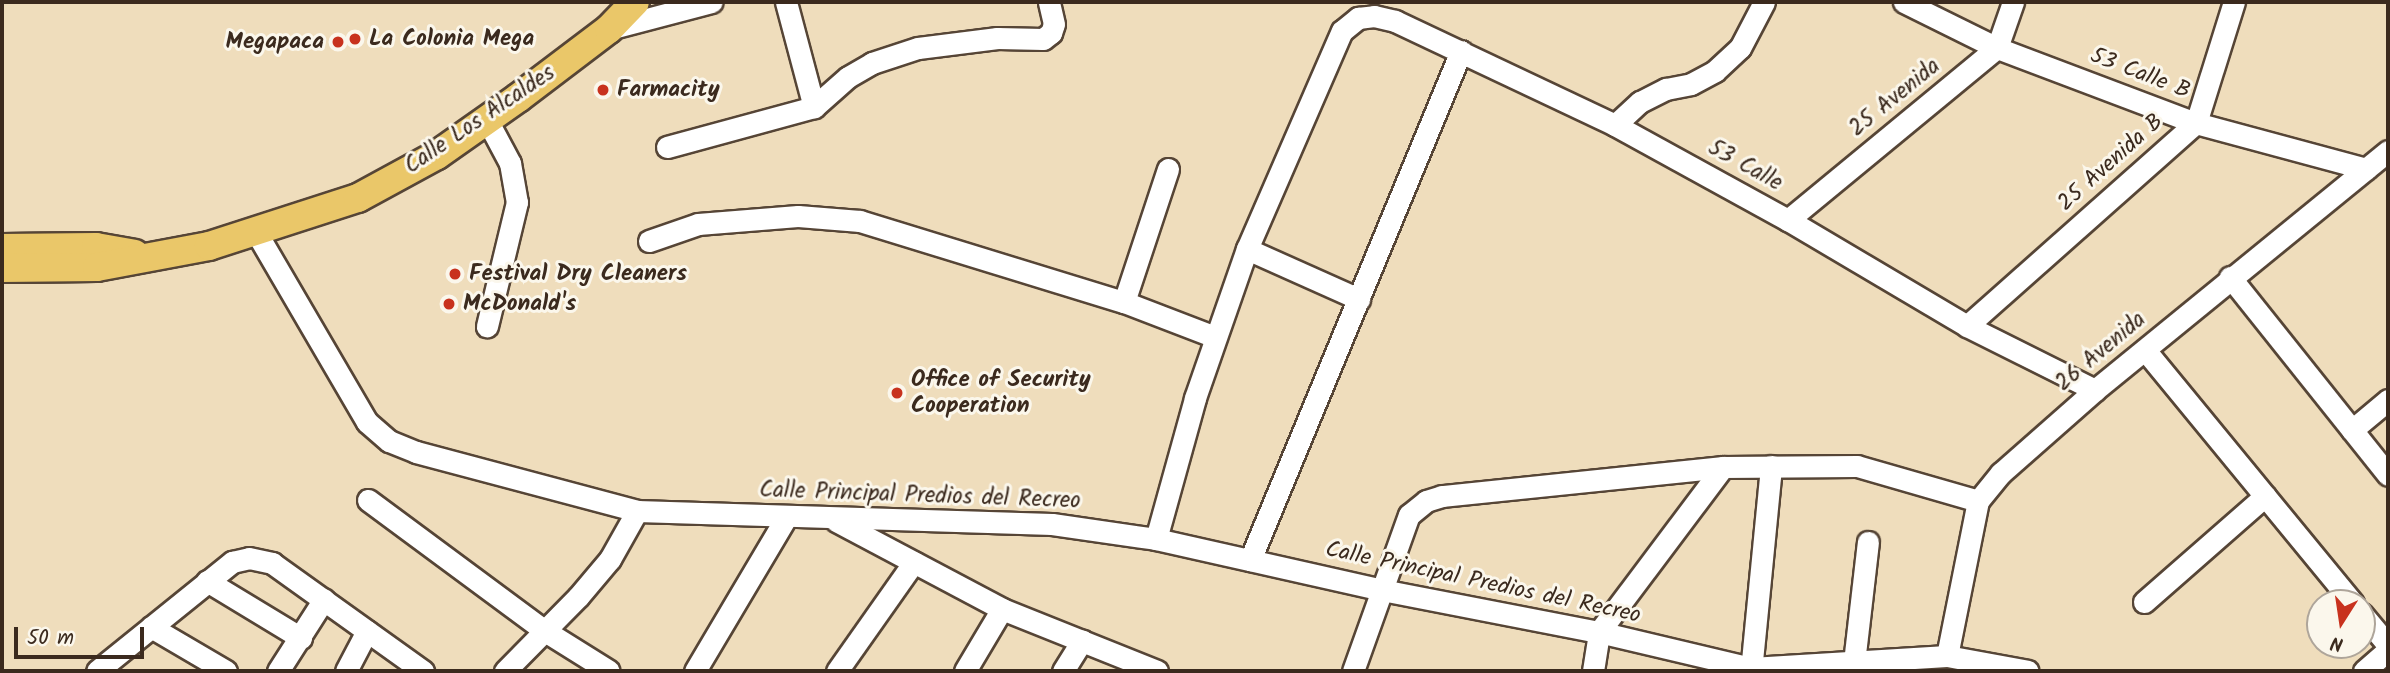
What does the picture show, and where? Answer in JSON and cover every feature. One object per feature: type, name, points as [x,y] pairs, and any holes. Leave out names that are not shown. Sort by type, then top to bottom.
[{"type":"main road","name":"Calle Los Alcaldes","points":[[2,268],[97,267],[209,246],[358,198],[437,155],[487,120],[609,29],[635,2]]},
{"type":"main road","name":"Calle Los Alcaldes","points":[[2,248],[96,247],[148,256]]},
{"type":"street","points":[[609,29],[711,2]]},
{"type":"street","points":[[786,2],[814,107]]},
{"type":"street","points":[[667,148],[814,107],[848,77],[872,63],[918,48],[998,38],[1043,39],[1051,33],[1054,24],[1049,2]]},
{"type":"street","points":[[1615,125],[1640,102],[1666,89],[1691,84],[1715,71],[1740,48],[1764,2]]},
{"type":"street","name":"53 Calle B","points":[[1904,2],[1997,48],[2196,123],[2367,169]]},
{"type":"street","points":[[1997,48],[2012,2]]},
{"type":"street","name":"25 Avenida B","points":[[1967,327],[2196,123],[2234,2]]},
{"type":"street","name":"53 Calle","points":[[1247,249],[1342,31],[1357,18],[1374,16],[1395,21],[1615,125],[1788,220],[1967,327],[2095,390]]},
{"type":"street","name":"25 Avenida","points":[[1788,220],[1997,48]]},
{"type":"street","points":[[1250,560],[1461,51]]},
{"type":"street","points":[[487,120],[510,163],[517,202],[487,326]]},
{"type":"street","name":"26 Avenida","points":[[1959,662],[1978,501],[2001,473],[2230,277],[2388,151]]},
{"type":"street","points":[[1124,302],[1168,169]]},
{"type":"street","points":[[649,240],[710,223],[798,216],[860,220],[1124,302],[1214,337]]},
{"type":"street","name":"Calle Principal Predios del Recreo","points":[[256,232],[367,422],[389,441],[416,452],[637,511],[1052,524],[1156,539],[1382,590],[1599,632],[1751,670],[1959,662],[2028,671]]},
{"type":"street","points":[[1156,539],[1214,337],[1247,249],[1359,299]]},
{"type":"street","points":[[2230,277],[2388,475]]},
{"type":"street","points":[[2145,350],[2341,589]]},
{"type":"street","points":[[2352,430],[2388,400]]},
{"type":"street","points":[[1751,670],[1771,466]]},
{"type":"street","points":[[1353,671],[1409,515],[1426,501],[1442,496],[1723,467],[1857,466],[1978,501]]},
{"type":"street","points":[[1593,671],[1599,632],[1723,467]]},
{"type":"street","points":[[2144,602],[2265,496]]},
{"type":"street","points":[[368,500],[545,631],[609,671]]},
{"type":"street","points":[[505,671],[610,559],[637,511]]},
{"type":"street","points":[[695,671],[787,516]]},
{"type":"street","points":[[828,518],[1002,609],[1152,671]]},
{"type":"street","points":[[1854,666],[1868,542]]},
{"type":"street","points":[[97,671],[232,562],[249,558],[272,563],[417,670]]},
{"type":"street","points":[[837,671],[914,562]]},
{"type":"street","points":[[207,581],[301,638]]},
{"type":"street","points":[[278,671],[324,599]]},
{"type":"street","points":[[965,671],[1002,609]]},
{"type":"street","points":[[151,627],[226,671]]},
{"type":"street","points":[[346,671],[367,631]]},
{"type":"street","points":[[2364,671],[2388,648],[2376,632]]},
{"type":"street","points":[[1063,671],[1082,640]]},
{"type":"place","name":"La Colonia Mega","points":[[355,39]]},
{"type":"place","name":"Megapaca","points":[[338,42]]},
{"type":"place","name":"Farmacity","points":[[603,90]]},
{"type":"place","name":"Festival Dry Cleaners","points":[[455,274]]},
{"type":"place","name":"McDonald's","points":[[449,304]]},
{"type":"place","name":"Office of Security Cooperation","points":[[897,393]]}]
